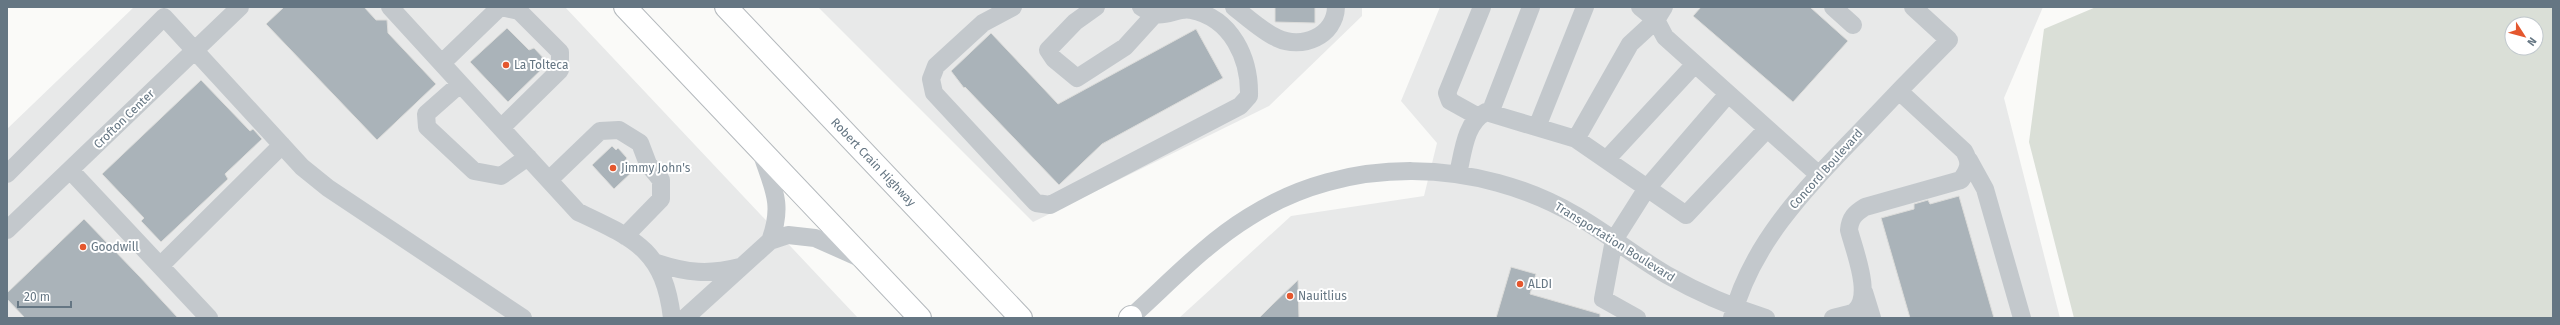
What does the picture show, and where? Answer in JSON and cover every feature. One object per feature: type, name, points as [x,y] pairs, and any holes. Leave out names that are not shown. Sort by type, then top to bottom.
[{"type":"highway","points":[[625,7],[920,318]]},
{"type":"highway","name":"Robert Crain Highway","points":[[726,7],[1021,318]]},
{"type":"street","name":"Crofton Center","points":[[7,230],[240,7]]},
{"type":"street","points":[[442,63],[500,7],[519,11],[560,52],[560,70],[501,128]]},
{"type":"street","points":[[1013,7],[983,23],[936,66],[931,79],[934,93],[1036,203],[1050,205],[1240,106],[1249,96],[1250,79],[1240,46],[1219,22],[1191,9],[1148,11],[1125,47],[1077,78],[1054,59],[1048,50],[1075,22],[1096,7]]},
{"type":"street","points":[[1234,7],[1277,38],[1294,41],[1318,39],[1330,29],[1336,15],[1336,7]]},
{"type":"street","points":[[1482,7],[1447,93],[1450,101],[1484,115],[1537,127],[1576,139],[1686,215],[1767,129]]},
{"type":"street","points":[[1458,174],[1470,128],[1484,115],[1531,7]]},
{"type":"street","points":[[1537,127],[1585,7]]},
{"type":"street","points":[[1640,7],[1660,14]]},
{"type":"street","points":[[1833,7],[1853,25]]},
{"type":"street","name":"Concord Boulevard","points":[[1733,313],[1752,265],[1778,223],[1819,175],[1949,40],[1913,7]]},
{"type":"street","points":[[392,8],[578,212],[625,236],[657,263],[676,270],[716,273],[743,266]]},
{"type":"street","points":[[1576,139],[1630,44],[1660,14]]},
{"type":"street","points":[[1660,14],[1665,37],[1819,175]]},
{"type":"street","points":[[7,174],[164,17],[302,166],[328,188],[523,318]]},
{"type":"street","points":[[1606,160],[1695,64]]},
{"type":"street","points":[[460,84],[426,114],[427,127],[474,171],[501,176],[528,157]]},
{"type":"street","points":[[1899,91],[1964,151],[1985,189],[2022,318]]},
{"type":"street","points":[[1637,318],[1603,299],[1614,240],[1647,188],[1728,94]]},
{"type":"street","points":[[549,180],[600,131],[619,130],[640,143],[648,164],[661,180],[661,199],[625,236]]},
{"type":"street","points":[[160,266],[282,145]]},
{"type":"street","points":[[760,150],[777,199],[775,226],[770,241]]},
{"type":"street","points":[[1872,318],[1849,230],[1850,221],[1855,213],[1865,207],[1961,180],[1968,171],[1969,160]]},
{"type":"street","points":[[70,170],[209,318]]},
{"type":"street","name":"Transportation Boulevard","points":[[1131,318],[1213,243],[1248,217],[1285,196],[1363,174],[1399,171],[1458,174],[1500,182],[1544,199],[1577,216],[1666,274],[1733,313],[1766,318]]},
{"type":"street","points":[[685,318],[770,241],[788,235],[802,235],[815,238],[865,260]]},
{"type":"street","points":[[657,263],[664,281],[672,318]]},
{"type":"street","points":[[1833,318],[1853,312],[1862,303],[1864,292]]},
{"type":"shaded area","points":[[134,7],[565,7],[858,318],[7,318],[7,129]]},
{"type":"shaded area","points":[[818,7],[1362,7],[1362,16],[1269,106],[1033,222]]},
{"type":"shaded area","points":[[1440,7],[2043,7],[2004,98],[2060,318],[1179,318],[1291,216],[1424,196],[1437,143],[1401,101]]},
{"type":"shaded area","points":[[2096,7],[2553,7],[2553,318],[2074,318],[2029,142],[2044,29]]},
{"type":"building","points":[[284,7],[364,7],[376,20],[387,20],[388,33],[436,84],[377,140],[266,24]]},
{"type":"building","points":[[1275,7],[1315,7],[1315,23],[1275,22]]},
{"type":"building","points":[[1701,7],[1810,7],[1848,41],[1793,102],[1693,16]]},
{"type":"building","name":"La Tolteca","points":[[507,28],[529,50],[534,48],[548,63],[508,102],[470,62]]},
{"type":"building","points":[[1196,29],[1223,78],[1102,144],[1059,185],[965,87],[964,88],[951,71],[991,33],[1058,104]]},
{"type":"building","points":[[201,80],[250,131],[253,129],[262,139],[225,174],[228,179],[161,242],[141,221],[144,218],[102,174]]},
{"type":"building","name":"Jimmy John's","points":[[612,146],[616,150],[618,148],[627,158],[625,161],[634,170],[614,189],[592,165]]},
{"type":"building","points":[[1959,196],[1994,318],[1910,318],[1881,218],[1914,209],[1914,204],[1928,200],[1930,204]]},
{"type":"building","name":"Goodwill","points":[[84,219],[178,318],[25,318],[7,299],[7,293]]},
{"type":"building","name":"ALDI","points":[[1511,267],[1536,274],[1530,294],[1600,314],[1600,318],[1496,318]]},
{"type":"building","name":"Nauitlius","points":[[1298,280],[1299,318],[1259,318],[1272,305]]},
{"type":"place","name":"La Tolteca","points":[[506,65]]},
{"type":"place","name":"Jimmy John's","points":[[613,168]]},
{"type":"place","name":"Goodwill","points":[[83,247]]},
{"type":"place","name":"ALDI","points":[[1520,284]]},
{"type":"place","name":"Nauitlius","points":[[1290,296]]}]
